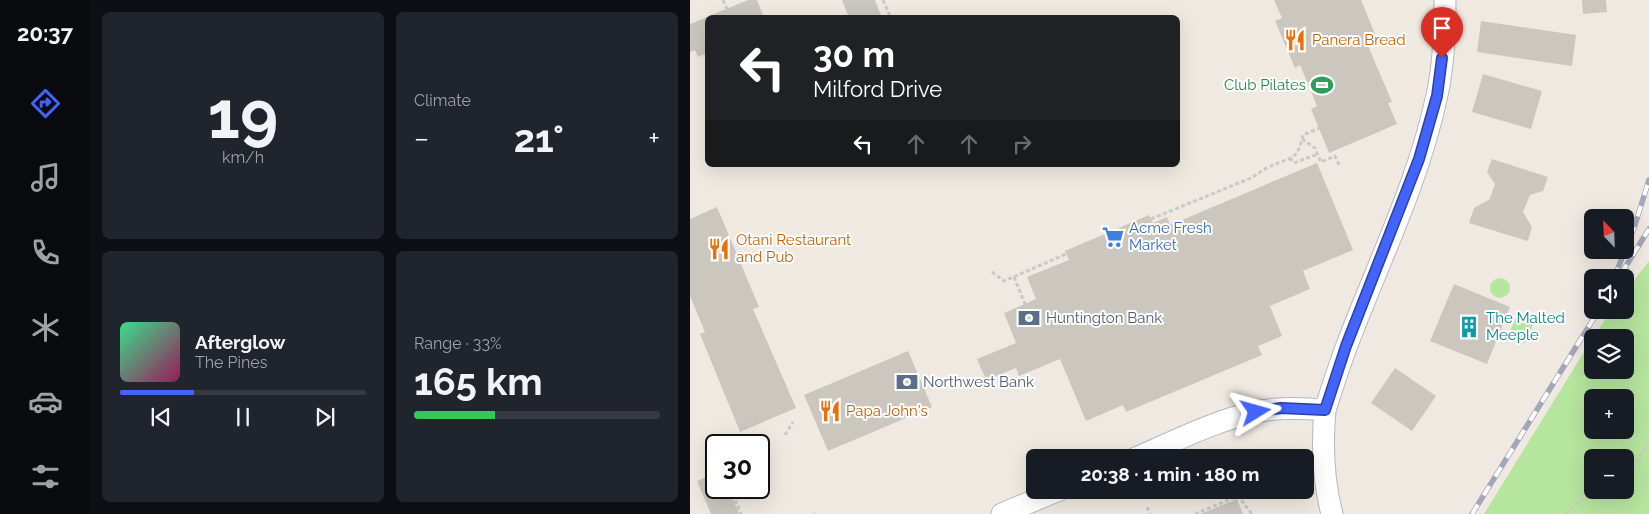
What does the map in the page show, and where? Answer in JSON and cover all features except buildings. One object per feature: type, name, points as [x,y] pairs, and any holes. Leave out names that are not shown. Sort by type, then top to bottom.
[{"type":"street","points":[[1332,514],[1325,469],[1323,434],[1325,410],[1346,346],[1409,188],[1428,129],[1440,78],[1444,41],[1444,0]]},
{"type":"street","points":[[1157,449],[1220,422],[1256,412],[1281,408],[1325,410]]},
{"type":"street","points":[[1002,514],[1038,499]]},
{"type":"path","points":[[723,0],[727,9]]},
{"type":"path","points":[[884,0],[890,15]]},
{"type":"path","points":[[1151,219],[1251,178],[1268,167],[1290,158],[1296,154],[1303,136],[1319,128]]},
{"type":"path","points":[[1302,139],[1315,148],[1321,162],[1335,156],[1340,167]]},
{"type":"path","points":[[1290,158],[1294,163],[1318,154]]},
{"type":"path","points":[[992,272],[1004,281],[1066,254]]},
{"type":"path","points":[[1014,277],[1025,304]]},
{"type":"path","points":[[785,436],[793,422]]},
{"type":"path","points":[[1634,465],[1649,443]]},
{"type":"path","points":[[1196,514],[1238,496],[1252,514]]},
{"type":"path","points":[[1566,514],[1574,502],[1584,497]]},
{"type":"path","points":[[735,499],[741,514]]},
{"type":"path","points":[[1147,506],[1150,514]]},
{"type":"green space","points":[[1649,261],[1649,514],[1484,514],[1584,352],[1584,379],[1634,379],[1634,329],[1599,329],[1606,319],[1634,319],[1634,280]]},
{"type":"green space","points":[[1500,278],[1507,281],[1510,288],[1507,295],[1500,298],[1493,295],[1490,288],[1493,281]]},
{"type":"green space","points":[[1518,313],[1535,320],[1525,343],[1508,336]]},
{"type":"railway","points":[[1618,269],[1634,228],[1649,180]]},
{"type":"railway","points":[[1624,269],[1649,229]]},
{"type":"railway","points":[[1472,514],[1593,319]]},
{"type":"place","name":"Panera Bread","points":[[1295,40]]},
{"type":"place","name":"Club Pilates","points":[[1322,85]]},
{"type":"place","name":"Acme Fresh Market","points":[[1113,237]]},
{"type":"place","name":"Otani Restaurant and Pub","points":[[719,249]]},
{"type":"place","name":"Huntington Bank","points":[[1029,318]]},
{"type":"place","name":"The Malted Meeple","points":[[1469,327]]},
{"type":"place","name":"Northwest Bank","points":[[907,382]]},
{"type":"place","name":"Papa John's","points":[[830,411]]},
{"type":"route","points":[[1256,412],[1281,408],[1325,410],[1346,346],[1419,159],[1437,96],[1442,58]]}]
